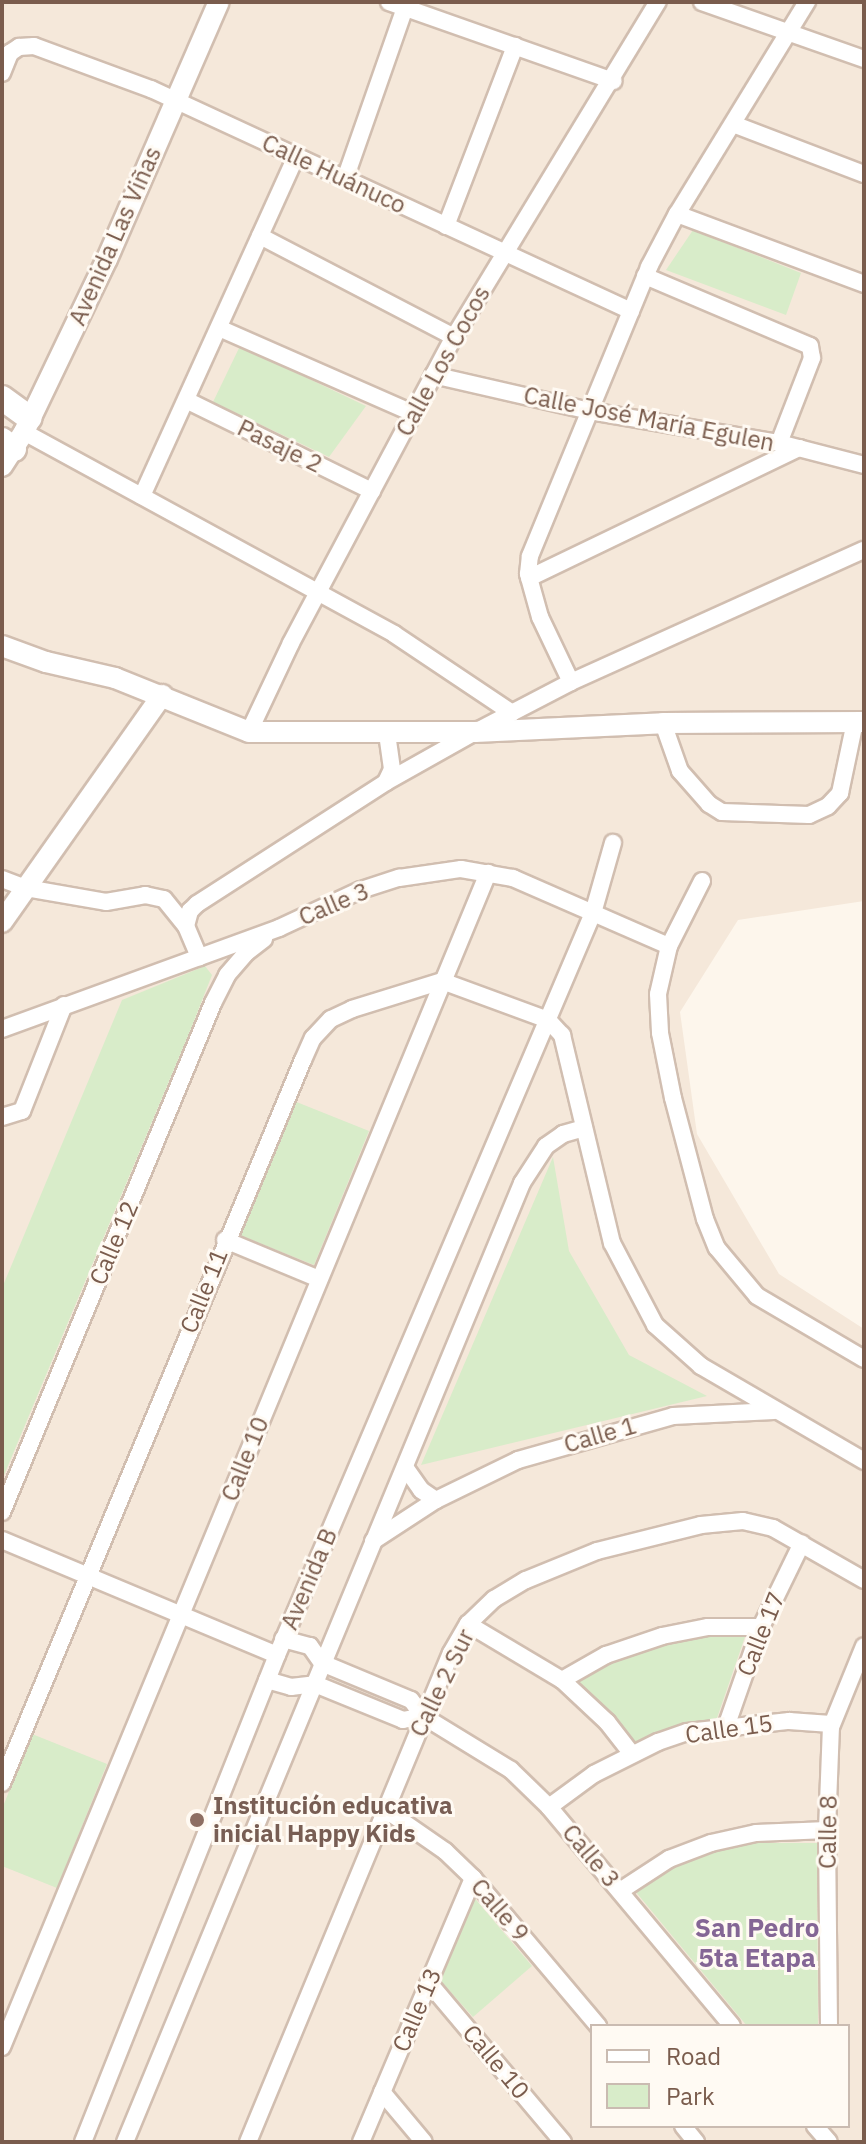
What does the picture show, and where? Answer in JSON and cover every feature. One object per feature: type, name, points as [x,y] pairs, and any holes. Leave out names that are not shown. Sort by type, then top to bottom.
[{"type":"main road","points":[[2,398],[14,441]]},
{"type":"street","name":"Avenida Las Viñas","points":[[14,441],[107,259],[219,2]]},
{"type":"street","name":"Calle Los Cocos","points":[[249,732],[318,592],[454,337],[613,81],[658,2]]},
{"type":"street","points":[[702,2],[864,59]]},
{"type":"street","points":[[571,682],[540,617],[529,578],[530,556],[645,276],[677,214],[807,2]]},
{"type":"street","points":[[345,179],[397,5],[613,81]]},
{"type":"street","name":"Calle Huánuco","points":[[2,73],[10,53],[19,47],[34,46],[175,100],[631,311]]},
{"type":"street","points":[[446,226],[515,46]]},
{"type":"street","points":[[733,124],[864,174]]},
{"type":"street","points":[[142,496],[188,401],[296,156]]},
{"type":"street","points":[[677,214],[864,284]]},
{"type":"street","points":[[260,236],[454,337]]},
{"type":"street","points":[[645,276],[810,346],[812,358],[779,443]]},
{"type":"street","points":[[219,328],[413,413]]},
{"type":"street","name":"Calle José María Egulen","points":[[433,375],[590,411],[779,443],[863,462]]},
{"type":"street","name":"Pasaje 2","points":[[188,401],[372,491]]},
{"type":"street","points":[[14,441],[142,496],[318,592],[439,662],[512,713]]},
{"type":"street","points":[[529,578],[799,448]]},
{"type":"street","points":[[186,926],[190,911],[197,904],[386,782],[475,732],[571,682],[864,550]]},
{"type":"street","points":[[2,646],[15,654],[115,678],[249,732],[475,732],[663,723],[859,722],[840,793],[828,806],[809,815],[722,812],[709,804],[680,771],[663,723]]},
{"type":"street","points":[[2,922],[162,695]]},
{"type":"street","points":[[386,782],[392,769],[387,733]]},
{"type":"street","name":"Avenida B","points":[[83,2142],[280,1647],[593,913],[613,843]]},
{"type":"street","name":"Calle 3","points":[[2,1029],[279,928],[361,890],[399,878],[461,869],[513,878],[669,946]]},
{"type":"street","name":"Calle 10","points":[[2,2047],[6,2025],[181,1615],[488,873]]},
{"type":"street","points":[[2,879],[26,888],[106,902],[145,895],[164,899],[205,955],[227,975]]},
{"type":"street","points":[[702,881],[669,946],[658,994],[660,1033],[705,1219],[717,1248],[757,1296],[864,1359]]},
{"type":"street","name":"Calle 12","points":[[2,1512],[227,975],[246,953],[279,928]]},
{"type":"street","points":[[442,981],[548,1020],[562,1035],[612,1243],[655,1325],[701,1366],[864,1461]]},
{"type":"street","name":"Calle 11","points":[[2,1783],[225,1240],[313,1038],[331,1019],[352,1009],[442,981]]},
{"type":"street","points":[[2,1117],[22,1111],[64,1005]]},
{"type":"street","name":"Avenida B","points":[[125,2142],[533,1161],[563,1134],[584,1128]]},
{"type":"street","points":[[225,1240],[319,1279]]},
{"type":"street","name":"Calle 1","points":[[373,1541],[436,1500],[518,1460],[593,1436],[673,1416],[775,1411]]},
{"type":"street","points":[[405,1467],[421,1490],[436,1500]]},
{"type":"street","name":"Calle 2 Sur","points":[[248,2142],[423,1716],[468,1624],[494,1599],[526,1580],[597,1551],[701,1525],[743,1521],[773,1528],[864,1580]]},
{"type":"street","name":"Calle 3","points":[[2,1540],[181,1615],[280,1647],[310,1646],[322,1663],[411,1700],[423,1716],[511,1770],[549,1807],[730,2024]]},
{"type":"street","name":"Calle 17","points":[[726,1727],[761,1627],[802,1543]]},
{"type":"street","points":[[468,1624],[562,1680],[607,1722],[632,1754]]},
{"type":"street","points":[[562,1680],[606,1655],[662,1636],[708,1627],[761,1627]]},
{"type":"street","name":"Calle 8","points":[[829,2024],[827,1830],[831,1724],[864,1646]]},
{"type":"street","name":"Calle 3","points":[[267,1680],[291,1687],[315,1684],[403,1720],[423,1716]]},
{"type":"street","name":"Calle 15","points":[[549,1807],[594,1774],[632,1754],[687,1732],[789,1721],[831,1724]]},
{"type":"street","name":"Calle 9","points":[[386,1810],[445,1851],[473,1878],[596,2024]]},
{"type":"street","points":[[620,1891],[669,1859],[711,1843],[756,1833],[827,1830]]},
{"type":"street","name":"Calle 13","points":[[361,2142],[473,1878]]},
{"type":"street","name":"Calle 10","points":[[429,1983],[563,2142]]},
{"type":"street","points":[[382,2092],[424,2142]]},
{"type":"shaded area","points":[[2,2],[864,2],[864,901],[738,920],[680,1012],[697,1134],[779,1274],[864,1329],[864,2142],[2,2142]]},
{"type":"green space","points":[[693,230],[801,273],[786,315],[666,270]]},
{"type":"green space","points":[[240,346],[366,406],[329,457],[213,402]]},
{"type":"green space","points":[[205,966],[212,975],[190,1031],[2,1480],[2,1288],[122,1000]]},
{"type":"green space","points":[[294,1101],[369,1131],[314,1265],[239,1235]]},
{"type":"green space","points":[[553,1157],[569,1251],[629,1355],[707,1396],[421,1465]]},
{"type":"green space","points":[[746,1634],[717,1718],[676,1726],[634,1742],[576,1681],[622,1657],[689,1637]]},
{"type":"green space","points":[[32,1734],[107,1764],[57,1888],[2,1866],[2,1809]]},
{"type":"green space","points":[[754,1843],[817,1843],[818,2024],[745,2024],[635,1891],[689,1858]]},
{"type":"green space","points":[[472,1895],[532,1966],[473,2017],[438,1978]]},
{"type":"place","name":"Institución educativa inicial Happy Kids","points":[[197,1820]]},
{"type":"district","name":"San Pedro 5ta Etapa","points":[[757,1943]]}]
